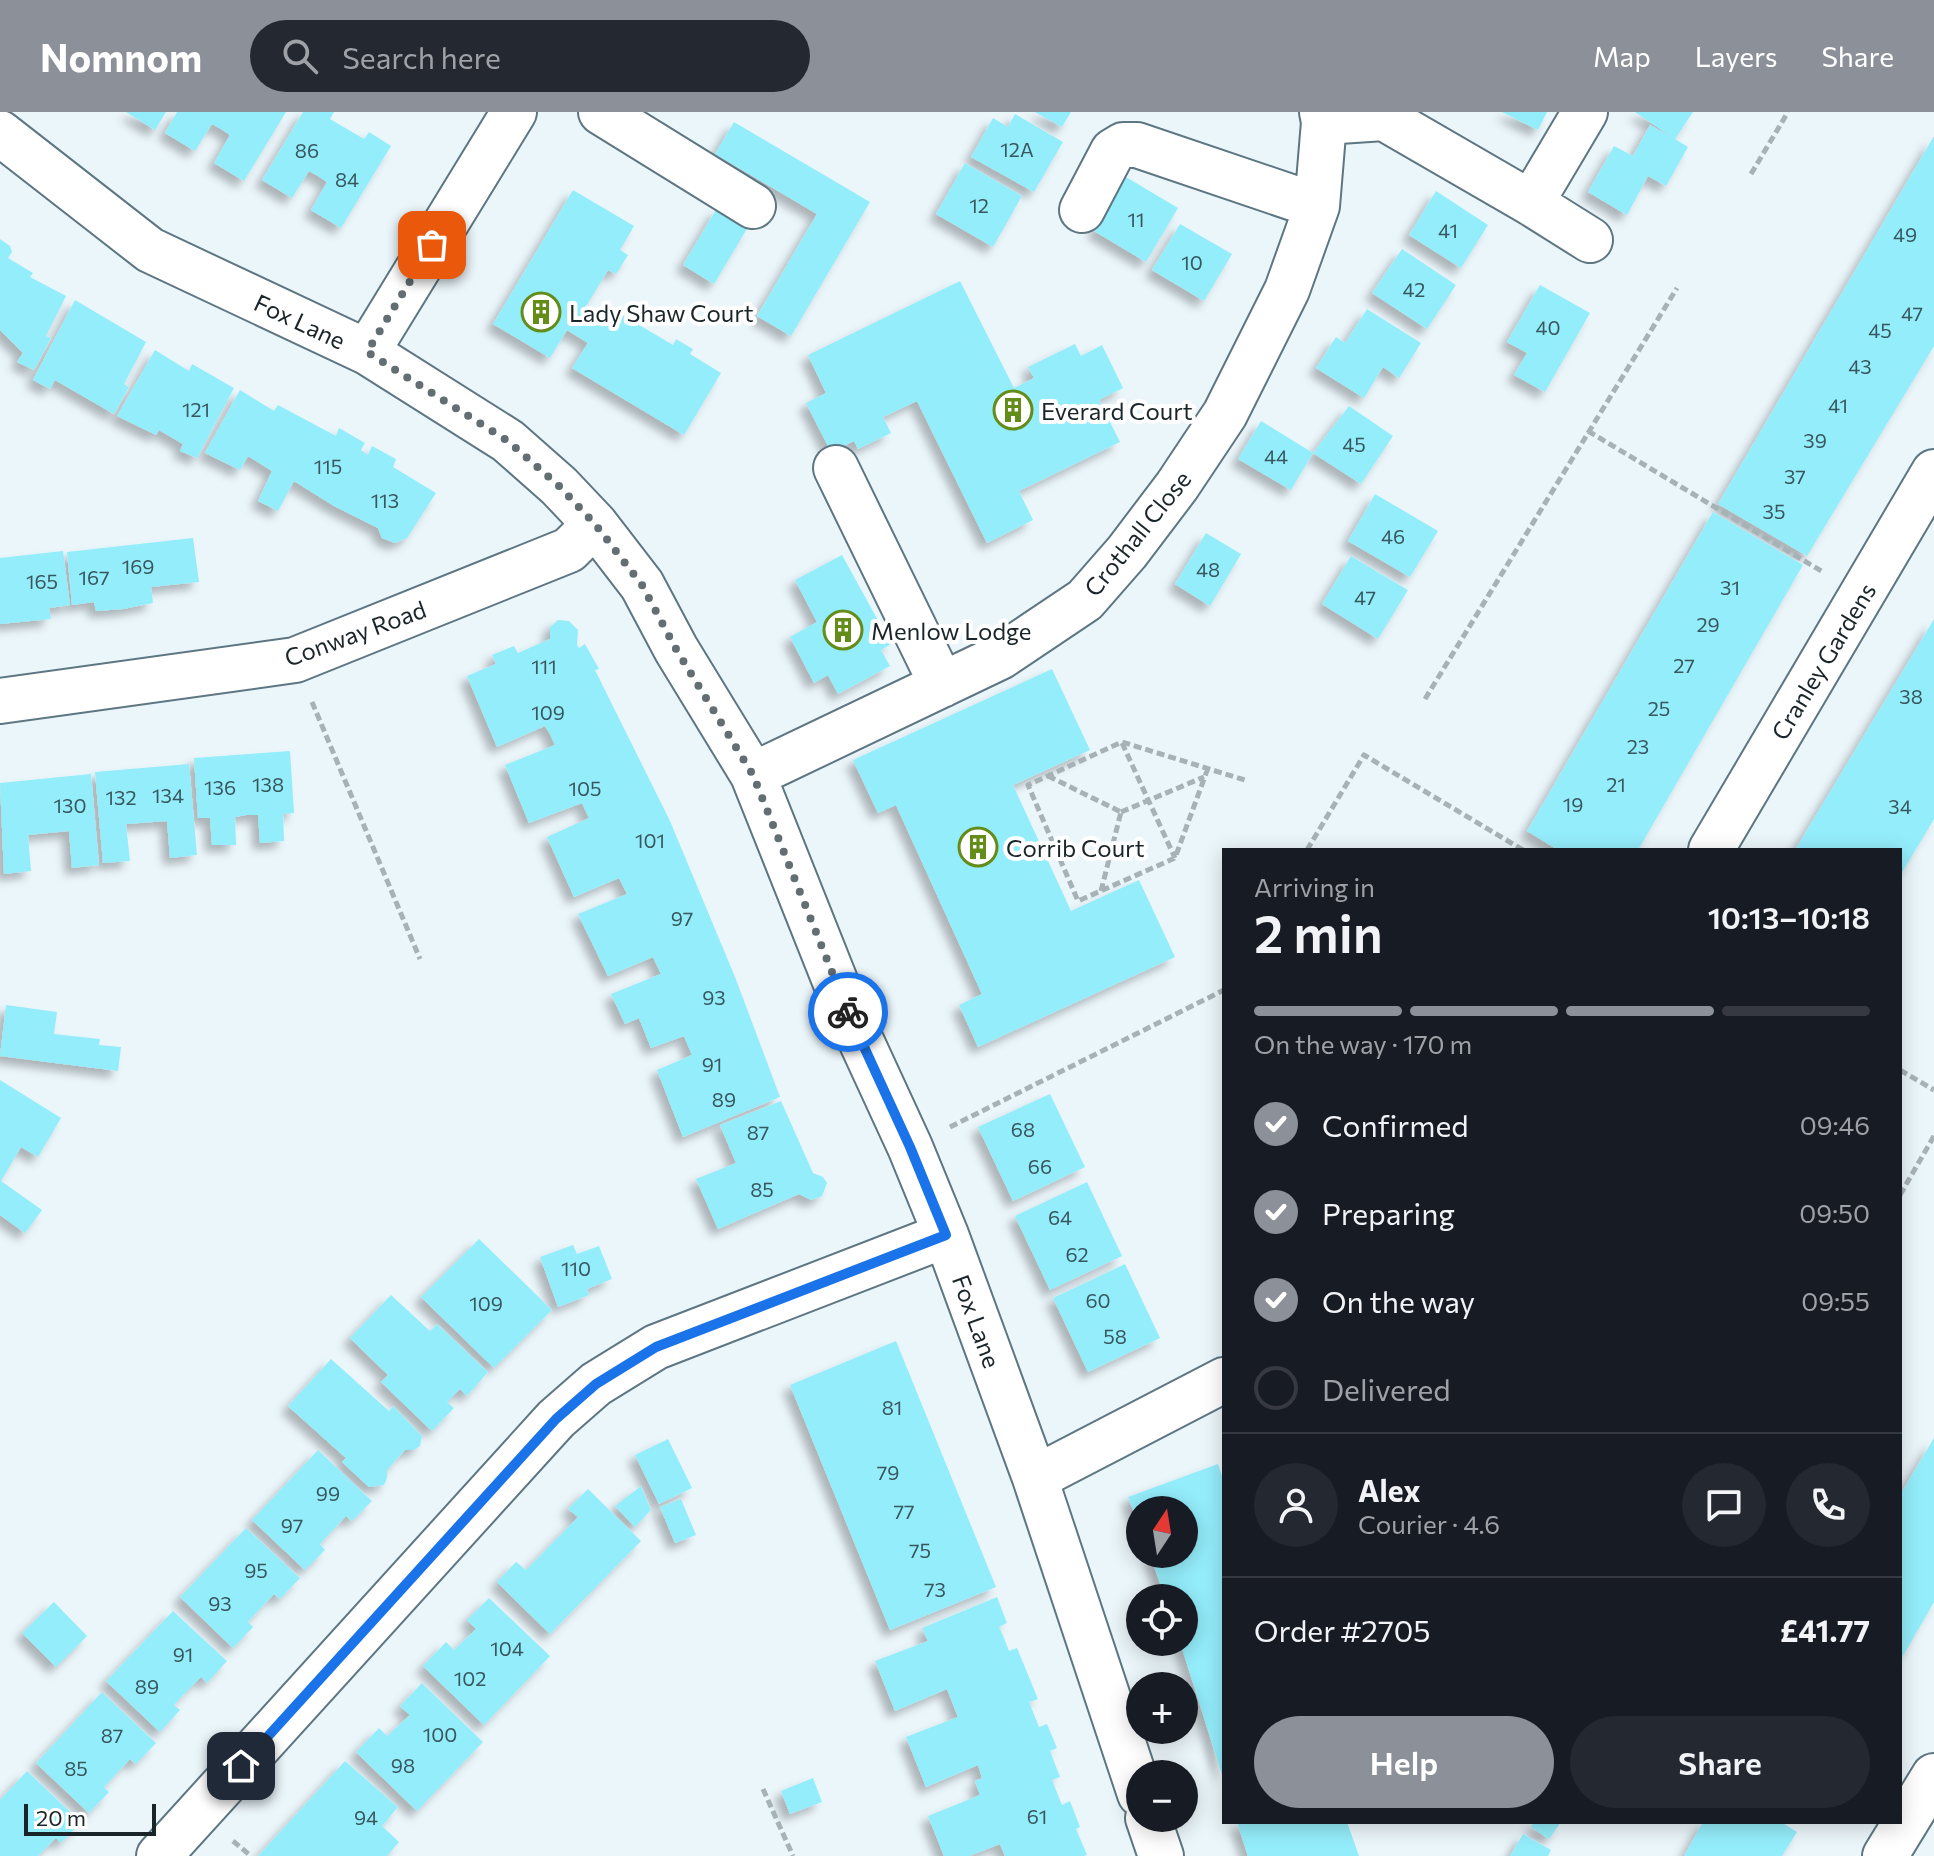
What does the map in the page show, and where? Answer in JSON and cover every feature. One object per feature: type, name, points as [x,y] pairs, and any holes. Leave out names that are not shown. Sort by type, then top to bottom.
[{"type":"street","points":[[367,352],[514,112]]},
{"type":"street","points":[[601,112],[753,206]]},
{"type":"street","points":[[1531,203],[1585,112]]},
{"type":"street","name":"Crothall Close","points":[[753,775],[1000,657],[1085,600],[1127,552],[1177,486],[1225,414],[1287,290],[1317,206],[1323,117],[1384,118],[1590,240]]},
{"type":"street","name":"Fox Lane","points":[[0,133],[150,250],[367,352],[508,441],[559,486],[595,524],[642,585],[676,649],[753,775],[845,1006],[910,1147],[946,1235],[1035,1478],[1129,1760]]},
{"type":"street","points":[[1082,210],[1113,151],[1123,145],[1137,145],[1317,206]]},
{"type":"street","points":[[836,468],[942,685]]},
{"type":"street","name":"Cranley Gardens","points":[[1712,848],[1934,472]]},
{"type":"street","name":"Conway Road","points":[[0,701],[295,660],[569,550],[595,524]]},
{"type":"street","points":[[159,1856],[546,1431],[596,1384],[656,1347],[946,1235]]},
{"type":"street","points":[[1035,1478],[1222,1381]]},
{"type":"street","points":[[1885,1856],[1934,1776]]},
{"type":"street","points":[[1153,1832],[1161,1856]]},
{"type":"path","points":[[1751,174],[1788,112]]},
{"type":"path","points":[[1425,699],[1677,288]]},
{"type":"path","points":[[1588,431],[1861,595]]},
{"type":"path","points":[[295,660],[420,959]]},
{"type":"path","points":[[1208,768],[1175,858],[1078,901],[1028,785],[1122,742],[1208,768],[1248,781]]},
{"type":"path","points":[[1122,742],[1175,858]]},
{"type":"path","points":[[1308,848],[1364,755],[1520,848]]},
{"type":"path","points":[[1048,776],[1121,812]]},
{"type":"path","points":[[1121,812],[1205,777]]},
{"type":"path","points":[[1101,891],[1121,812]]},
{"type":"path","points":[[910,1147],[1222,991]]},
{"type":"path","points":[[1902,1071],[1934,1090]]},
{"type":"path","points":[[1902,1192],[1934,1136]]},
{"type":"path","points":[[763,1789],[793,1856]]},
{"type":"building","points":[[126,112],[166,112],[155,130]]},
{"type":"building","points":[[177,112],[286,112],[244,181],[214,163],[230,135],[221,129],[212,124],[195,151],[165,133]]},
{"type":"building","points":[[303,112],[334,112],[330,119],[364,139],[369,132],[391,146],[341,228],[311,210],[327,182],[318,176],[309,171],[292,198],[262,180]]},
{"type":"building","points":[[1035,112],[1071,112],[1062,127]]},
{"type":"building","points":[[1502,112],[1547,112],[1538,130]]},
{"type":"building","points":[[1635,112],[1693,112],[1675,139],[1688,147],[1666,186],[1648,176],[1627,215],[1588,192],[1614,146],[1633,156],[1650,125],[1672,137]]},
{"type":"building","points":[[1015,114],[1063,142],[1034,192],[971,157],[993,118],[1008,127]]},
{"type":"building","points":[[734,122],[870,202],[791,336],[757,316],[817,214],[715,154]]},
{"type":"building","points":[[1934,136],[1934,346],[1807,556],[1718,504]]},
{"type":"building","points":[[965,163],[1022,196],[993,247],[936,214]]},
{"type":"building","points":[[1126,177],[1178,208],[1146,262],[1094,231]]},
{"type":"building","name":"Lady Shaw Court","points":[[573,190],[634,226],[620,250],[628,255],[616,274],[608,270],[582,313],[604,327],[614,310],[673,345],[676,339],[693,349],[690,354],[721,373],[684,435],[572,368],[588,343],[567,330],[550,358],[493,324]]},
{"type":"building","points":[[1436,191],[1488,225],[1461,268],[1409,235]]},
{"type":"building","points":[[717,208],[748,227],[714,284],[683,265]]},
{"type":"building","points":[[1180,224],[1232,254],[1204,301],[1152,270]]},
{"type":"building","points":[[0,239],[10,246],[12,252],[8,258],[33,273],[30,277],[66,296],[46,336],[51,338],[34,370],[17,362],[23,353],[0,330]]},
{"type":"building","points":[[1402,249],[1456,285],[1427,329],[1372,293]]},
{"type":"building","name":"Everard Court","points":[[960,281],[1014,388],[1034,378],[1028,367],[1075,344],[1081,356],[1102,345],[1123,388],[1099,400],[1120,442],[1019,491],[1033,520],[987,543],[917,401],[883,417],[891,433],[858,449],[854,441],[831,452],[806,403],[826,393],[808,355]]},
{"type":"building","points":[[1540,285],[1590,313],[1545,392],[1514,375],[1527,353],[1507,342]]},
{"type":"building","points":[[75,300],[146,342],[124,384],[129,387],[114,414],[55,380],[50,389],[33,380]]},
{"type":"building","points":[[1367,309],[1421,343],[1399,378],[1383,367],[1364,398],[1316,368],[1336,337],[1345,343]]},
{"type":"building","points":[[155,350],[189,371],[192,364],[234,388],[197,458],[180,451],[183,444],[159,430],[156,435],[117,416]]},
{"type":"building","points":[[240,390],[274,411],[278,405],[336,436],[339,428],[365,443],[361,450],[368,455],[372,446],[396,459],[393,467],[436,493],[407,538],[395,543],[382,538],[378,528],[294,481],[278,511],[258,501],[272,471],[248,456],[240,470],[205,453]]},
{"type":"building","points":[[1349,406],[1393,436],[1361,484],[1313,453]]},
{"type":"building","points":[[1261,421],[1313,453],[1291,490],[1238,459]]},
{"type":"building","points":[[1375,494],[1438,531],[1410,577],[1348,541]]},
{"type":"building","points":[[1713,512],[1803,565],[1639,848],[1555,848],[1527,831]]},
{"type":"building","points":[[1206,533],[1241,554],[1210,606],[1175,584]]},
{"type":"building","points":[[193,538],[199,582],[151,587],[153,603],[123,609],[96,611],[94,602],[72,605],[67,552]]},
{"type":"building","points":[[63,551],[70,605],[49,608],[51,619],[0,624],[0,558]]},
{"type":"building","name":"Menlow Lodge","points":[[842,555],[891,644],[881,650],[890,666],[838,694],[828,675],[814,683],[790,637],[817,622],[795,580]]},
{"type":"building","points":[[1351,556],[1408,590],[1378,639],[1322,604]]},
{"type":"building","points":[[1934,619],[1934,819],[1902,873],[1902,848],[1796,848]]},
{"type":"building","points":[[558,620],[569,621],[578,630],[577,645],[579,648],[585,644],[599,669],[595,670],[670,821],[735,977],[780,1097],[683,1137],[657,1070],[692,1055],[684,1036],[651,1048],[639,1018],[625,1024],[611,994],[661,974],[653,957],[608,976],[578,914],[627,894],[619,878],[574,897],[547,837],[589,818],[582,803],[529,823],[505,765],[555,745],[550,734],[545,726],[497,747],[467,676],[496,664],[492,655],[514,646],[518,653],[550,639],[550,627]]},
{"type":"building","name":"Corrib Court","points":[[1052,669],[1090,750],[1013,785],[1071,911],[1139,880],[1175,957],[978,1047],[959,1005],[982,994],[896,805],[878,813],[853,760]]},
{"type":"building","points":[[290,751],[294,813],[283,814],[284,841],[260,843],[258,815],[246,815],[235,817],[236,845],[212,845],[210,818],[198,818],[194,758]]},
{"type":"building","points":[[189,764],[197,855],[170,858],[167,821],[126,824],[130,861],[103,863],[95,772]]},
{"type":"building","points":[[91,774],[99,865],[72,868],[69,831],[28,835],[31,871],[4,874],[0,783]]},
{"type":"building","points":[[6,1005],[57,1012],[54,1034],[100,1039],[99,1045],[121,1047],[118,1071],[0,1056]]},
{"type":"building","points":[[0,1080],[61,1118],[38,1157],[21,1147],[1,1181],[42,1210],[25,1233],[0,1215]]},
{"type":"building","points":[[1050,1094],[1085,1167],[1013,1201],[978,1127]]},
{"type":"building","points":[[781,1101],[813,1173],[823,1177],[827,1183],[822,1196],[811,1200],[799,1194],[718,1229],[696,1179],[736,1163],[720,1125]]},
{"type":"building","points":[[1087,1182],[1122,1256],[1050,1290],[1015,1216]]},
{"type":"building","points":[[479,1239],[552,1310],[494,1368],[421,1297]]},
{"type":"building","points":[[573,1245],[577,1254],[599,1246],[612,1279],[587,1289],[589,1295],[558,1307],[540,1257]]},
{"type":"building","points":[[1125,1264],[1160,1338],[1088,1372],[1053,1298]]},
{"type":"building","points":[[391,1295],[430,1331],[437,1324],[488,1372],[467,1396],[460,1389],[447,1402],[454,1408],[432,1431],[381,1382],[388,1375],[350,1338]]},
{"type":"building","points":[[896,1341],[996,1587],[890,1630],[790,1385]]},
{"type":"building","points":[[331,1359],[389,1411],[393,1406],[422,1436],[420,1446],[405,1450],[387,1470],[384,1485],[369,1487],[342,1462],[346,1458],[288,1406]]},
{"type":"building","points":[[1934,1438],[1934,1602],[1902,1658],[1902,1492]]},
{"type":"building","points":[[668,1439],[692,1488],[659,1504],[635,1455]]},
{"type":"building","points":[[318,1450],[372,1501],[352,1521],[346,1516],[320,1544],[325,1550],[305,1570],[252,1520]]},
{"type":"building","points":[[1218,1464],[1222,1476],[1222,1775],[1198,1699],[1198,1672],[1189,1672],[1184,1656],[1198,1656],[1198,1584],[1160,1584],[1155,1568],[1198,1568],[1198,1496],[1131,1496]]},
{"type":"building","points":[[641,1486],[651,1510],[635,1527],[615,1506]]},
{"type":"building","points":[[588,1489],[641,1541],[550,1634],[497,1582],[516,1562],[526,1570],[578,1517],[568,1509]]},
{"type":"building","points":[[681,1499],[696,1535],[675,1543],[660,1507]]},
{"type":"building","points":[[246,1528],[300,1578],[280,1599],[274,1594],[248,1622],[253,1627],[233,1648],[180,1597]]},
{"type":"building","points":[[997,1597],[1007,1623],[999,1627],[1009,1651],[1017,1648],[1038,1699],[1029,1702],[1039,1727],[1047,1724],[1057,1748],[1050,1751],[1060,1777],[1052,1780],[1062,1805],[1070,1801],[1080,1827],[1076,1829],[1087,1855],[1005,1856],[1000,1844],[969,1856],[944,1856],[928,1816],[980,1795],[975,1781],[982,1778],[978,1765],[926,1787],[906,1737],[958,1717],[947,1689],[895,1711],[875,1661],[928,1641],[922,1628]]},
{"type":"building","points":[[489,1598],[550,1656],[484,1725],[423,1666],[446,1642],[454,1650],[476,1629],[467,1620]]},
{"type":"building","points":[[54,1602],[87,1636],[56,1667],[22,1633]]},
{"type":"building","points":[[173,1611],[227,1661],[207,1683],[201,1677],[187,1691],[174,1705],[180,1710],[160,1732],[106,1681]]},
{"type":"building","points":[[422,1683],[483,1742],[417,1811],[356,1752],[379,1728],[387,1736],[410,1715],[400,1706]]},
{"type":"building","points":[[102,1692],[156,1743],[136,1764],[130,1759],[104,1787],[109,1792],[89,1813],[36,1763]]},
{"type":"building","points":[[345,1761],[398,1807],[382,1826],[399,1842],[387,1856],[258,1856]]},
{"type":"building","points":[[27,1771],[81,1822],[61,1843],[56,1838],[38,1856],[0,1856],[0,1800]]},
{"type":"building","points":[[813,1778],[822,1802],[790,1814],[781,1791]]},
{"type":"building","points":[[1238,1824],[1348,1824],[1359,1856],[1248,1856]]},
{"type":"building","points":[[1533,1824],[1560,1824],[1549,1839],[1531,1827]]},
{"type":"building","points":[[1702,1824],[1784,1824],[1797,1832],[1782,1856],[1684,1856]]},
{"type":"building","points":[[1523,1834],[1551,1850],[1548,1856],[1510,1856]]},
{"type":"way so far","points":[[432,245],[367,352],[508,441],[559,486],[595,524],[642,585],[676,649],[753,775],[848,1012]]},
{"type":"place","name":"Lady Shaw Court","points":[[541,312]]},
{"type":"place","name":"Everard Court","points":[[1013,410]]},
{"type":"place","name":"Menlow Lodge","points":[[843,630]]},
{"type":"place","name":"Corrib Court","points":[[978,847]]},
{"type":"route","points":[[241,1766],[556,1419],[596,1384],[656,1347],[946,1235],[910,1147],[848,1012]]}]
